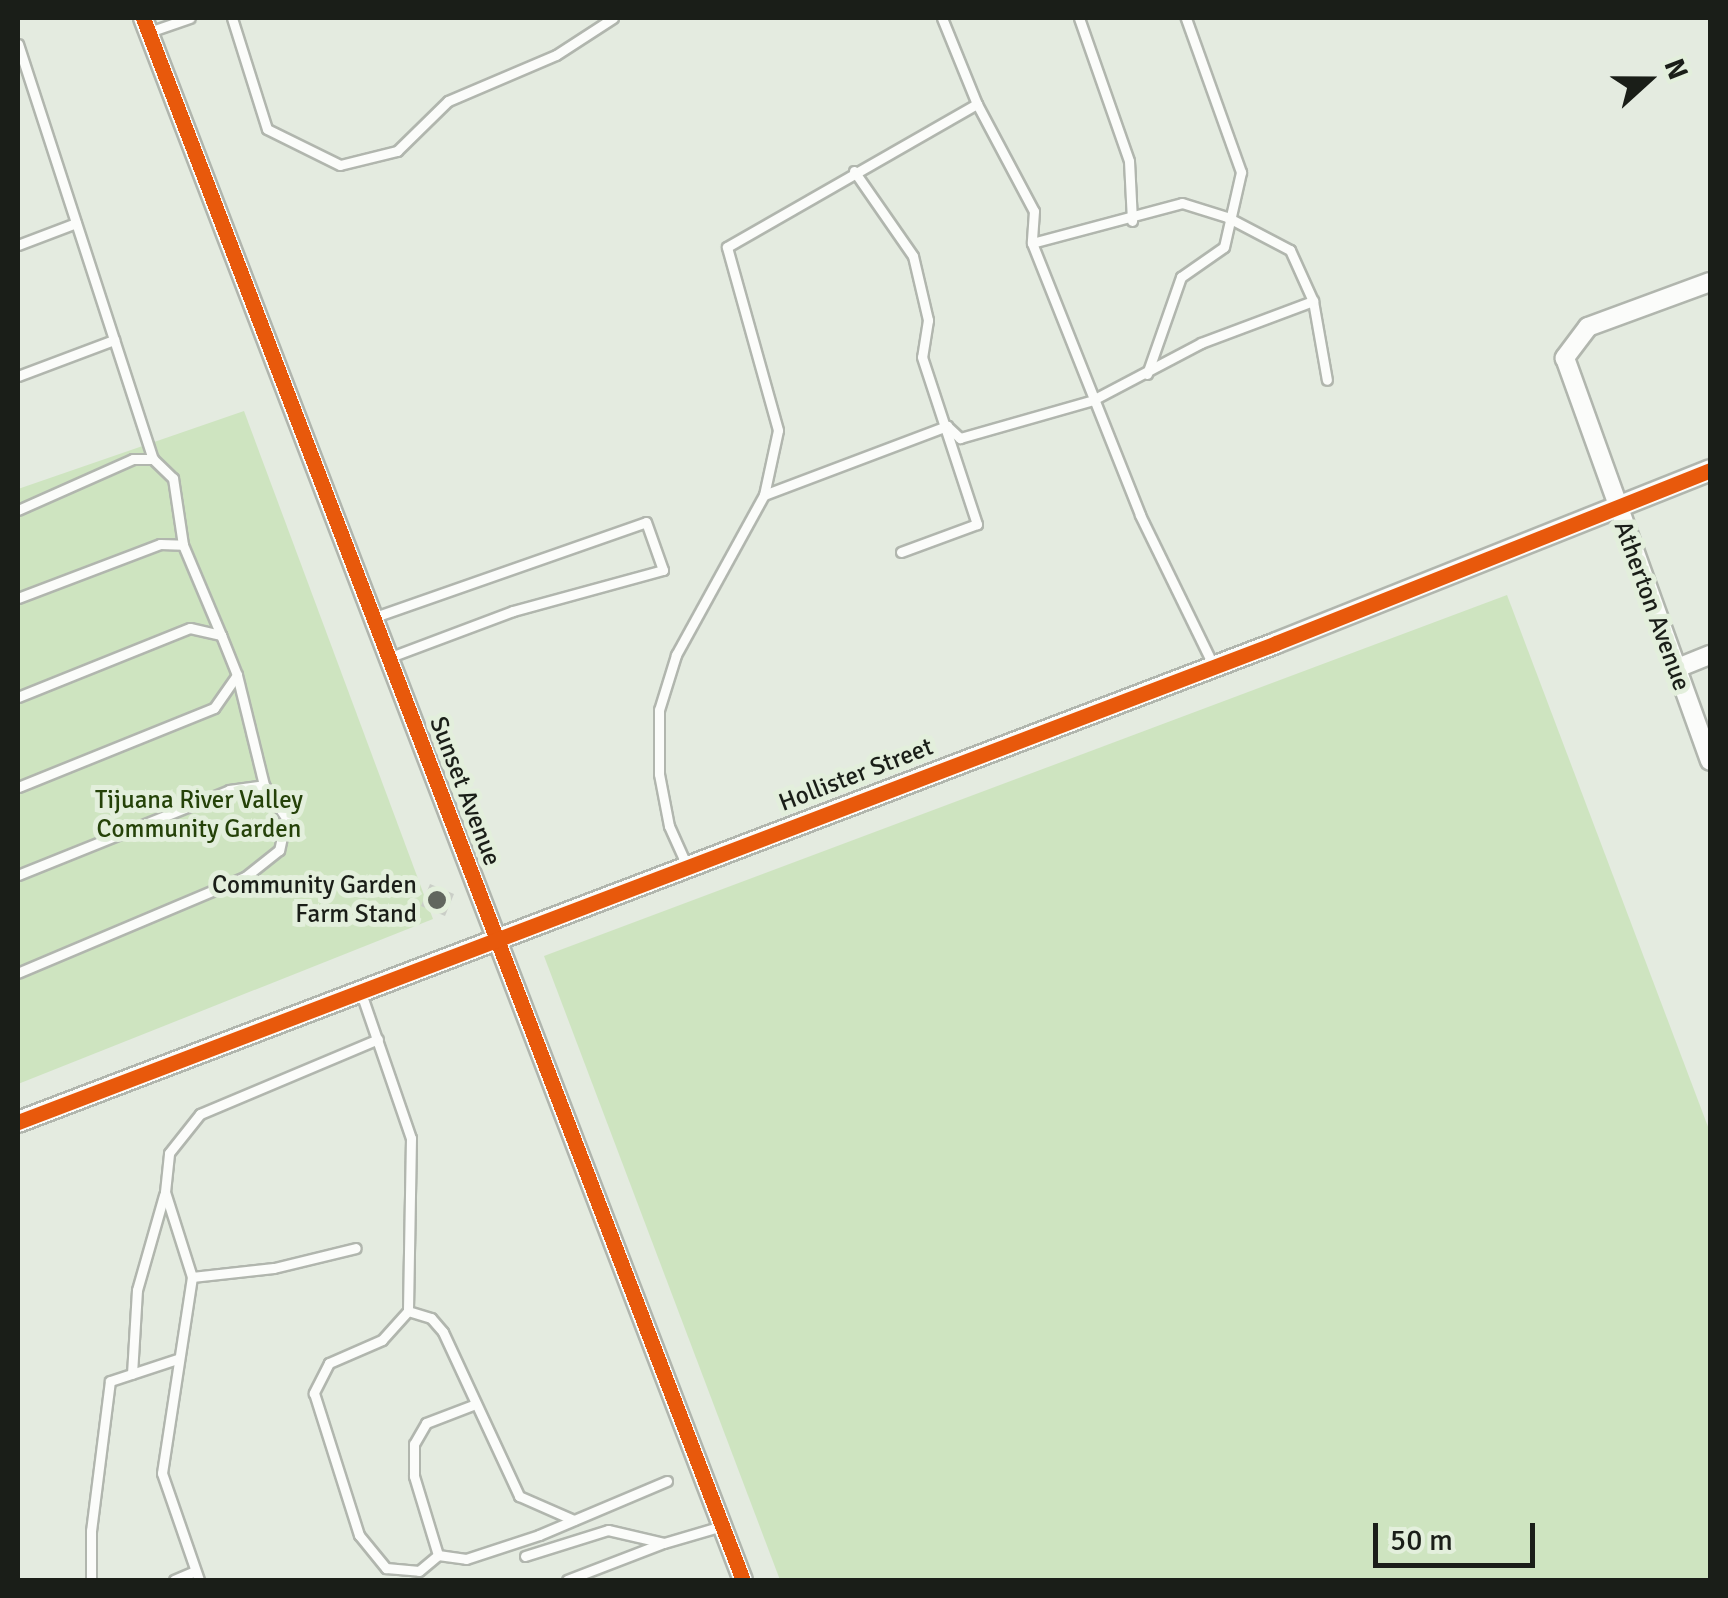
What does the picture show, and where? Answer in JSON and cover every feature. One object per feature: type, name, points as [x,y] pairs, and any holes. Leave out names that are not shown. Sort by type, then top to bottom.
[{"type":"street","name":"Sunset Avenue","points":[[146,25],[744,1580]]},
{"type":"street","name":"Atherton Avenue","points":[[1710,282],[1588,326],[1570,344],[1567,375],[1710,761]]},
{"type":"street","name":"Hollister Street","points":[[18,1122],[1214,666],[1710,470]]},
{"type":"street","points":[[1675,668],[1710,655]]},
{"type":"lane","points":[[146,25],[190,18]]},
{"type":"lane","points":[[232,18],[268,130],[340,164],[397,151],[448,101],[556,55],[613,18]]},
{"type":"lane","points":[[942,18],[977,104],[1034,212],[1032,243],[1093,400],[1214,666]]},
{"type":"lane","points":[[1079,18],[1129,162],[1132,221]]},
{"type":"lane","points":[[1147,374],[1181,277],[1224,247],[1227,217],[1241,172],[1186,18]]},
{"type":"lane","points":[[18,44],[153,459],[172,478],[184,545],[237,675],[264,785],[286,818],[279,850],[245,877],[18,973]]},
{"type":"lane","points":[[687,866],[669,826],[659,774],[659,710],[676,654],[764,495],[778,430],[727,247],[977,104]]},
{"type":"lane","points":[[854,171],[913,256],[928,320],[922,356],[976,524],[901,552]]},
{"type":"lane","points":[[1032,243],[1132,221],[1182,203],[1227,217],[1290,250],[1313,301],[1327,380]]},
{"type":"lane","points":[[18,244],[76,223]]},
{"type":"lane","points":[[947,426],[960,438],[1093,400],[1201,343],[1313,301]]},
{"type":"lane","points":[[18,376],[114,340]]},
{"type":"lane","points":[[764,495],[947,426]]},
{"type":"lane","points":[[18,510],[134,459],[153,459]]},
{"type":"lane","points":[[372,618],[646,522],[663,570],[513,611],[388,658]]},
{"type":"lane","points":[[18,598],[160,544],[184,545]]},
{"type":"lane","points":[[18,697],[190,628],[221,636]]},
{"type":"lane","points":[[18,788],[214,708],[237,675]]},
{"type":"lane","points":[[18,875],[229,790],[264,785]]},
{"type":"lane","points":[[360,990],[411,1138],[408,1311],[382,1340],[330,1363],[314,1393],[371,1556],[408,1572],[438,1556],[466,1559],[668,1482]]},
{"type":"lane","points":[[132,1374],[137,1290],[164,1192],[169,1153],[200,1114],[378,1040]]},
{"type":"lane","points":[[164,1192],[192,1276],[162,1473],[197,1576],[174,1580]]},
{"type":"lane","points":[[192,1276],[274,1268],[356,1248]]},
{"type":"lane","points":[[408,1311],[431,1318],[443,1332],[473,1405],[520,1496],[574,1520]]},
{"type":"lane","points":[[92,1580],[91,1531],[110,1381],[177,1360]]},
{"type":"lane","points":[[438,1556],[414,1476],[414,1444],[426,1423],[473,1405]]},
{"type":"lane","points":[[567,1580],[664,1543],[722,1526]]},
{"type":"lane","points":[[525,1556],[608,1530],[664,1543]]},
{"type":"green space","name":"Tijuana River Valley Community Garden","points":[[244,411],[433,919],[18,1084],[18,489]]},
{"type":"green space","points":[[1507,595],[1710,1132],[1710,1580],[780,1580],[544,956]]},
{"type":"building","name":"Community Garden Farm Stand","points":[[430,884],[454,894],[445,916],[421,906]]},
{"type":"cycle path","points":[[143,18],[743,1580]]},
{"type":"cycle path","points":[[18,1122],[1276,643],[1710,470]]},
{"type":"place","name":"Community Garden Farm Stand","points":[[437,900]]}]
